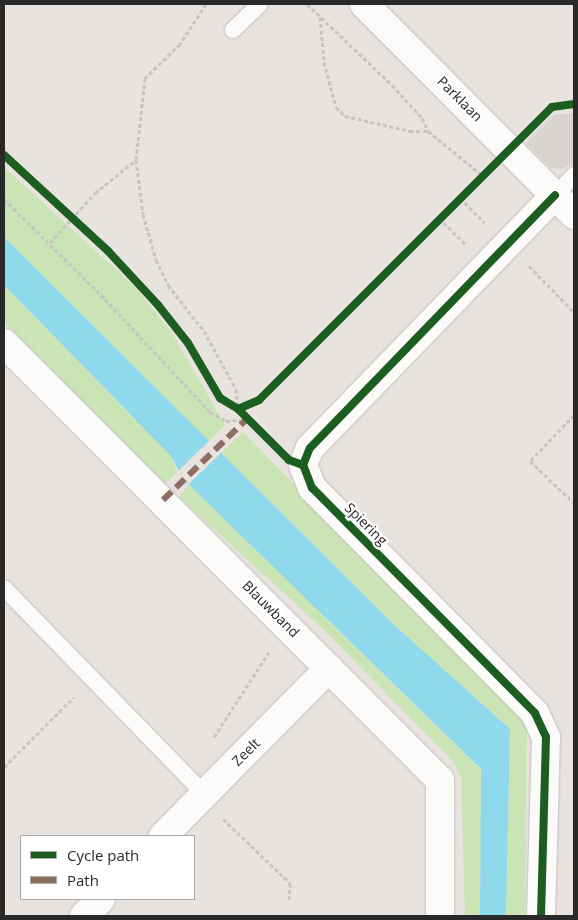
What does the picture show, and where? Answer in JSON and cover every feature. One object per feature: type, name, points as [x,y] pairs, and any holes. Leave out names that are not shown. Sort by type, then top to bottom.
[{"type":"street","name":"Parklaan","points":[[364,4],[574,214]]},
{"type":"street","name":"Spiering","points":[[541,916],[546,737],[535,712],[312,488],[303,465],[310,448],[555,195]]},
{"type":"street","name":"Blauwband","points":[[4,343],[440,780],[440,916]]},
{"type":"street","name":"Zeelt","points":[[164,835],[197,790],[329,668]]},
{"type":"street","points":[[84,916],[100,900]]},
{"type":"lane","points":[[233,30],[260,4]]},
{"type":"lane","points":[[555,195],[574,175]]},
{"type":"lane","points":[[4,588],[197,790]]},
{"type":"path","points":[[206,4],[180,44],[145,78],[136,160],[143,214],[156,260],[168,285],[204,331],[232,381],[247,419],[256,430]]},
{"type":"path","points":[[307,4],[392,85],[422,118],[428,132],[479,178],[509,148]]},
{"type":"path","points":[[320,17],[326,70],[340,112],[378,124],[428,132]]},
{"type":"path","points":[[50,243],[95,193],[136,160]]},
{"type":"path","points":[[453,205],[465,192]]},
{"type":"path","points":[[4,199],[50,243],[210,412],[226,420],[247,419]]},
{"type":"path","points":[[66,212],[80,225]]},
{"type":"path","points":[[432,225],[446,212]]},
{"type":"path","points":[[226,402],[242,408]]},
{"type":"path","points":[[574,415],[530,461],[574,504]]},
{"type":"path","points":[[286,625],[197,790],[290,883],[289,900]]},
{"type":"path","points":[[4,768],[93,679]]},
{"type":"green space","points":[[4,167],[135,287],[172,333],[225,425],[209,441],[4,237]]},
{"type":"green space","points":[[4,285],[171,456],[177,472],[165,484],[4,322]]},
{"type":"green space","points":[[243,432],[527,721],[525,916],[506,916],[510,729],[392,623],[221,453]]},
{"type":"green space","points":[[189,484],[481,770],[480,916],[465,916],[461,777],[452,760],[322,628],[179,497]]},
{"type":"shaded area","points":[[574,113],[574,163],[562,169],[550,168],[526,143],[554,115]]},
{"type":"water","points":[[4,237],[392,623],[510,729],[506,916],[480,916],[481,769],[183,479],[171,456],[4,285]]},
{"type":"pier","points":[[211,439],[223,451],[189,484],[177,472]]},
{"type":"marked path","points":[[163,500],[247,419]]},
{"type":"cycle path","points":[[238,409],[259,400],[552,107],[574,104]]},
{"type":"cycle path","points":[[4,155],[108,251],[158,305],[188,343],[220,398],[238,409],[289,460],[303,465]]},
{"type":"cycle path","points":[[541,916],[546,737],[535,713],[312,488],[303,465],[310,448],[555,195]]}]
